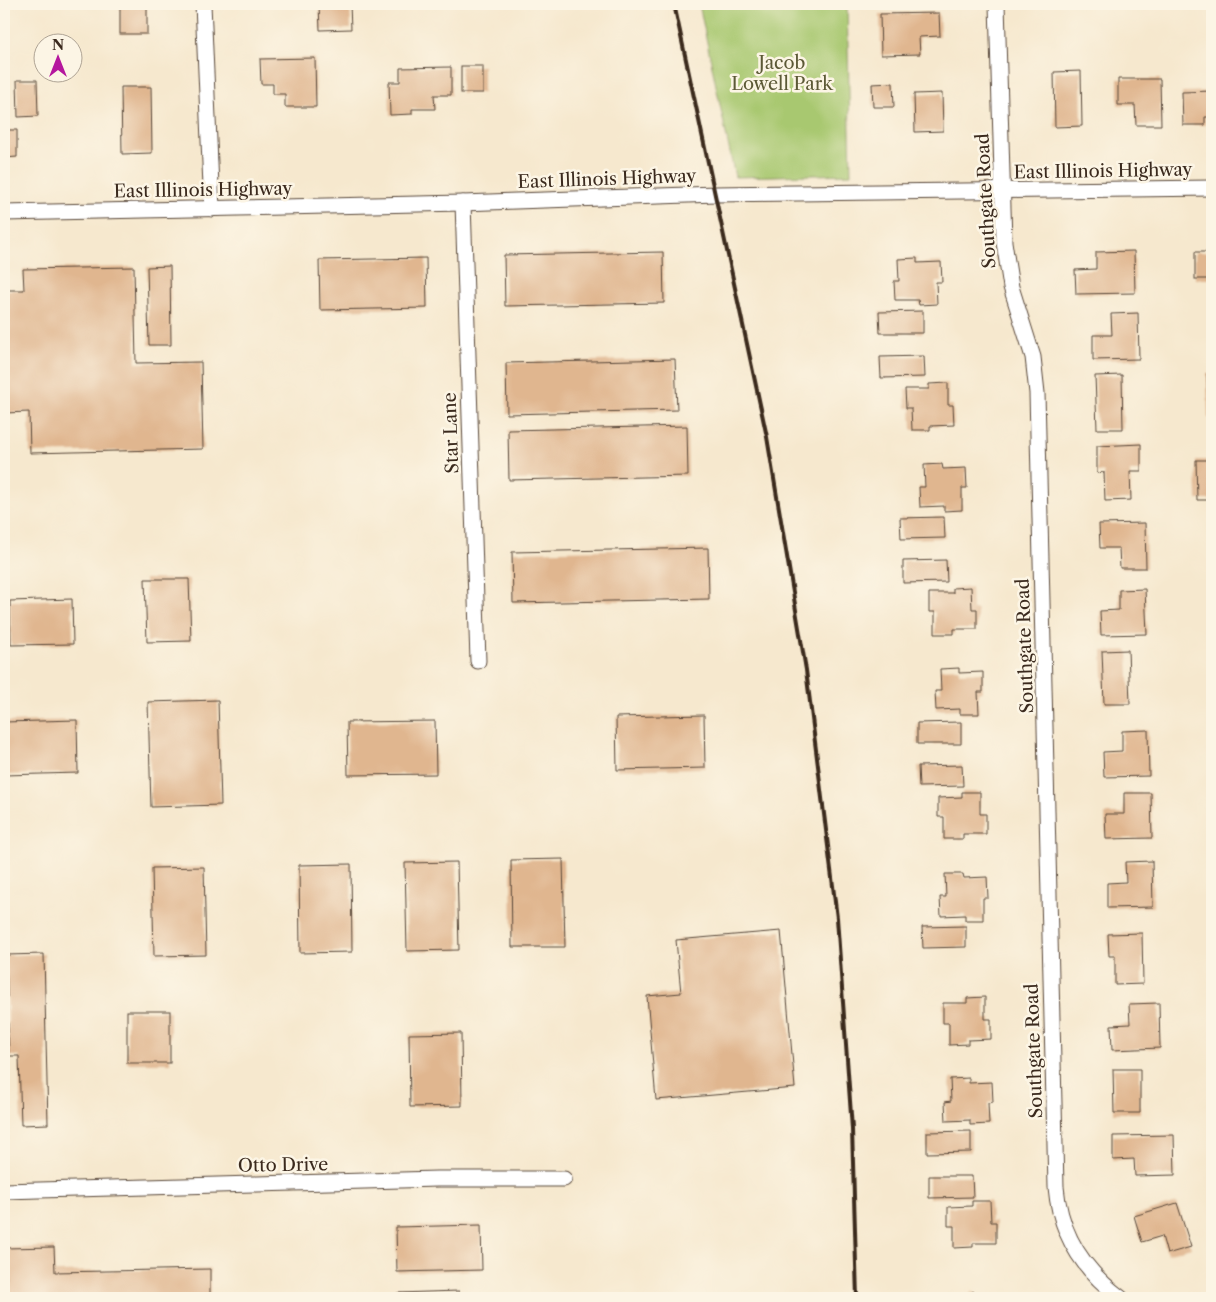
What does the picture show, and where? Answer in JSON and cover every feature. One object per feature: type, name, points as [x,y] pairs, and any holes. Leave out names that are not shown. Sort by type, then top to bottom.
[{"type":"street","points":[[203,4],[212,209]]},
{"type":"street","name":"Southgate Road","points":[[997,4],[1006,266],[1033,357],[1037,393],[1057,1203],[1067,1234],[1085,1264],[1121,1298]]},
{"type":"street","name":"East Illinois Highway","points":[[4,213],[464,203],[716,194],[1212,188]]},
{"type":"street","name":"Star Lane","points":[[464,203],[478,661]]},
{"type":"street","name":"Otto Drive","points":[[4,1191],[437,1179],[564,1179]]},
{"type":"green space","name":"Jacob Lowell Park","points":[[699,4],[847,4],[851,174],[735,177]]},
{"type":"building","points":[[319,4],[350,4],[351,29],[320,30]]},
{"type":"building","points":[[120,6],[147,6],[147,34],[120,34]]},
{"type":"building","points":[[939,13],[940,36],[919,37],[920,54],[881,55],[880,14]]},
{"type":"building","points":[[315,58],[316,107],[285,107],[285,94],[273,94],[273,84],[261,84],[260,59]]},
{"type":"building","points":[[461,66],[483,66],[483,93],[461,93]]},
{"type":"building","points":[[451,67],[451,95],[434,95],[435,109],[412,109],[412,114],[390,115],[389,82],[400,82],[400,68]]},
{"type":"building","points":[[1081,71],[1082,126],[1055,127],[1054,72]]},
{"type":"building","points":[[1118,79],[1160,79],[1161,125],[1136,125],[1135,105],[1118,105]]},
{"type":"building","points":[[17,80],[37,82],[38,116],[18,117]]},
{"type":"building","points":[[893,83],[894,107],[873,107],[872,84]]},
{"type":"building","points":[[121,87],[151,87],[152,153],[122,154]]},
{"type":"building","points":[[1212,91],[1212,117],[1205,117],[1205,125],[1183,125],[1182,92]]},
{"type":"building","points":[[942,93],[943,131],[915,132],[914,94]]},
{"type":"building","points":[[4,130],[17,130],[17,157],[4,158]]},
{"type":"building","points":[[1134,251],[1135,293],[1076,294],[1075,270],[1096,269],[1096,252]]},
{"type":"building","points":[[663,252],[664,303],[505,306],[504,255]]},
{"type":"building","points":[[1195,252],[1212,252],[1212,279],[1195,279]]},
{"type":"building","points":[[426,258],[427,308],[320,310],[319,260]]},
{"type":"building","points":[[917,258],[917,263],[941,262],[942,282],[936,282],[937,304],[919,305],[918,300],[895,300],[894,281],[899,281],[898,259]]},
{"type":"building","points":[[170,266],[171,345],[149,345],[147,267]]},
{"type":"building","points":[[134,267],[136,363],[201,362],[203,449],[30,453],[29,412],[4,413],[4,290],[24,290],[23,269]]},
{"type":"building","points":[[923,311],[923,333],[880,333],[879,312]]},
{"type":"building","points":[[1138,313],[1139,359],[1093,360],[1093,335],[1112,335],[1111,314]]},
{"type":"building","points":[[924,356],[925,377],[881,378],[880,357]]},
{"type":"building","points":[[675,359],[677,410],[507,414],[506,363]]},
{"type":"building","points":[[1207,373],[1212,373],[1212,418],[1208,418]]},
{"type":"building","points":[[1122,375],[1123,429],[1097,429],[1095,376]]},
{"type":"building","points":[[948,383],[948,405],[953,405],[954,425],[930,426],[930,430],[912,430],[911,408],[906,408],[905,389],[929,389],[929,384]]},
{"type":"building","points":[[687,426],[688,476],[509,480],[508,430]]},
{"type":"building","points":[[1141,444],[1141,471],[1130,471],[1131,500],[1105,501],[1104,472],[1097,473],[1097,446]]},
{"type":"building","points":[[1196,460],[1212,460],[1212,500],[1197,500]]},
{"type":"building","points":[[942,464],[943,469],[966,468],[967,488],[962,488],[962,510],[944,511],[944,506],[920,507],[919,487],[925,487],[924,465]]},
{"type":"building","points":[[944,517],[945,538],[901,539],[900,518]]},
{"type":"building","points":[[1145,523],[1146,568],[1120,568],[1119,548],[1100,548],[1099,524]]},
{"type":"building","points":[[708,548],[709,599],[513,603],[512,552]]},
{"type":"building","points":[[946,560],[947,582],[903,583],[903,561]]},
{"type":"building","points":[[145,579],[189,579],[191,641],[147,642]]},
{"type":"building","points":[[971,587],[972,609],[977,609],[977,629],[954,629],[954,634],[935,634],[935,612],[929,612],[929,593],[953,593],[953,588]]},
{"type":"building","points":[[1145,589],[1147,634],[1101,635],[1100,611],[1119,610],[1119,590]]},
{"type":"building","points":[[72,599],[73,644],[11,645],[10,601]]},
{"type":"building","points":[[1128,650],[1130,704],[1104,704],[1102,651]]},
{"type":"building","points":[[959,668],[959,673],[983,672],[983,692],[978,692],[979,714],[960,714],[960,709],[936,710],[935,691],[941,691],[940,669]]},
{"type":"building","points":[[218,700],[221,805],[151,807],[148,702]]},
{"type":"building","points":[[704,715],[705,768],[617,770],[616,717]]},
{"type":"building","points":[[77,720],[78,773],[4,775],[4,722]]},
{"type":"building","points":[[435,721],[436,774],[348,775],[347,722]]},
{"type":"building","points":[[961,722],[961,744],[917,744],[917,723]]},
{"type":"building","points":[[1148,730],[1149,776],[1104,777],[1103,752],[1122,751],[1122,731]]},
{"type":"building","points":[[962,765],[963,786],[919,787],[918,766]]},
{"type":"building","points":[[962,792],[980,792],[980,814],[986,814],[986,834],[963,834],[963,839],[944,839],[944,817],[938,817],[938,798],[962,797]]},
{"type":"building","points":[[1124,793],[1151,793],[1152,838],[1106,839],[1105,814],[1124,814]]},
{"type":"building","points":[[563,859],[565,947],[512,947],[511,860]]},
{"type":"building","points":[[1152,861],[1153,907],[1107,908],[1107,883],[1126,882],[1125,862]]},
{"type":"building","points":[[457,862],[459,950],[407,951],[405,863]]},
{"type":"building","points":[[351,864],[352,952],[300,953],[299,865]]},
{"type":"building","points":[[204,867],[206,955],[154,956],[152,868]]},
{"type":"building","points":[[945,874],[963,874],[964,878],[987,877],[988,898],[983,898],[983,920],[965,920],[965,915],[941,916],[940,897],[946,897]]},
{"type":"building","points":[[966,926],[966,947],[923,948],[922,927]]},
{"type":"building","points":[[781,931],[795,1088],[656,1100],[647,996],[681,993],[676,940]]},
{"type":"building","points":[[1142,933],[1143,984],[1115,985],[1115,956],[1109,956],[1108,934]]},
{"type":"building","points":[[44,954],[48,1124],[21,1125],[19,1056],[9,1056],[6,955]]},
{"type":"building","points":[[985,997],[985,1019],[991,1019],[991,1039],[968,1040],[968,1044],[949,1045],[949,1023],[943,1023],[943,1003],[967,1003],[967,998]]},
{"type":"building","points":[[1159,1003],[1160,1048],[1112,1050],[1111,1025],[1130,1024],[1129,1004]]},
{"type":"building","points":[[127,1011],[170,1011],[170,1063],[127,1063]]},
{"type":"building","points":[[461,1033],[462,1106],[410,1107],[409,1034]]},
{"type":"building","points":[[1113,1069],[1140,1069],[1140,1113],[1114,1113]]},
{"type":"building","points":[[969,1078],[969,1083],[992,1082],[993,1102],[988,1103],[989,1124],[970,1125],[970,1120],[946,1121],[945,1102],[951,1101],[950,1079]]},
{"type":"building","points":[[971,1131],[971,1152],[927,1153],[927,1132]]},
{"type":"building","points":[[1174,1135],[1175,1175],[1135,1176],[1134,1159],[1113,1160],[1113,1136]]},
{"type":"building","points":[[929,1176],[972,1176],[973,1197],[929,1198]]},
{"type":"building","points":[[972,1201],[990,1201],[991,1222],[996,1222],[996,1243],[973,1243],[973,1247],[954,1248],[954,1226],[948,1226],[948,1207],[972,1206]]},
{"type":"building","points":[[1177,1203],[1191,1247],[1167,1254],[1162,1236],[1142,1242],[1134,1216]]},
{"type":"building","points":[[481,1225],[482,1270],[397,1272],[396,1227]]},
{"type":"building","points":[[54,1247],[55,1272],[210,1269],[210,1298],[7,1298],[6,1248]]},
{"type":"building","points":[[459,1291],[460,1298],[398,1298],[397,1293]]},
{"type":"building","points":[[973,1291],[980,1298],[966,1298]]},
{"type":"railway","points":[[674,4],[767,437],[806,670],[837,918],[852,1129],[857,1298]]}]
